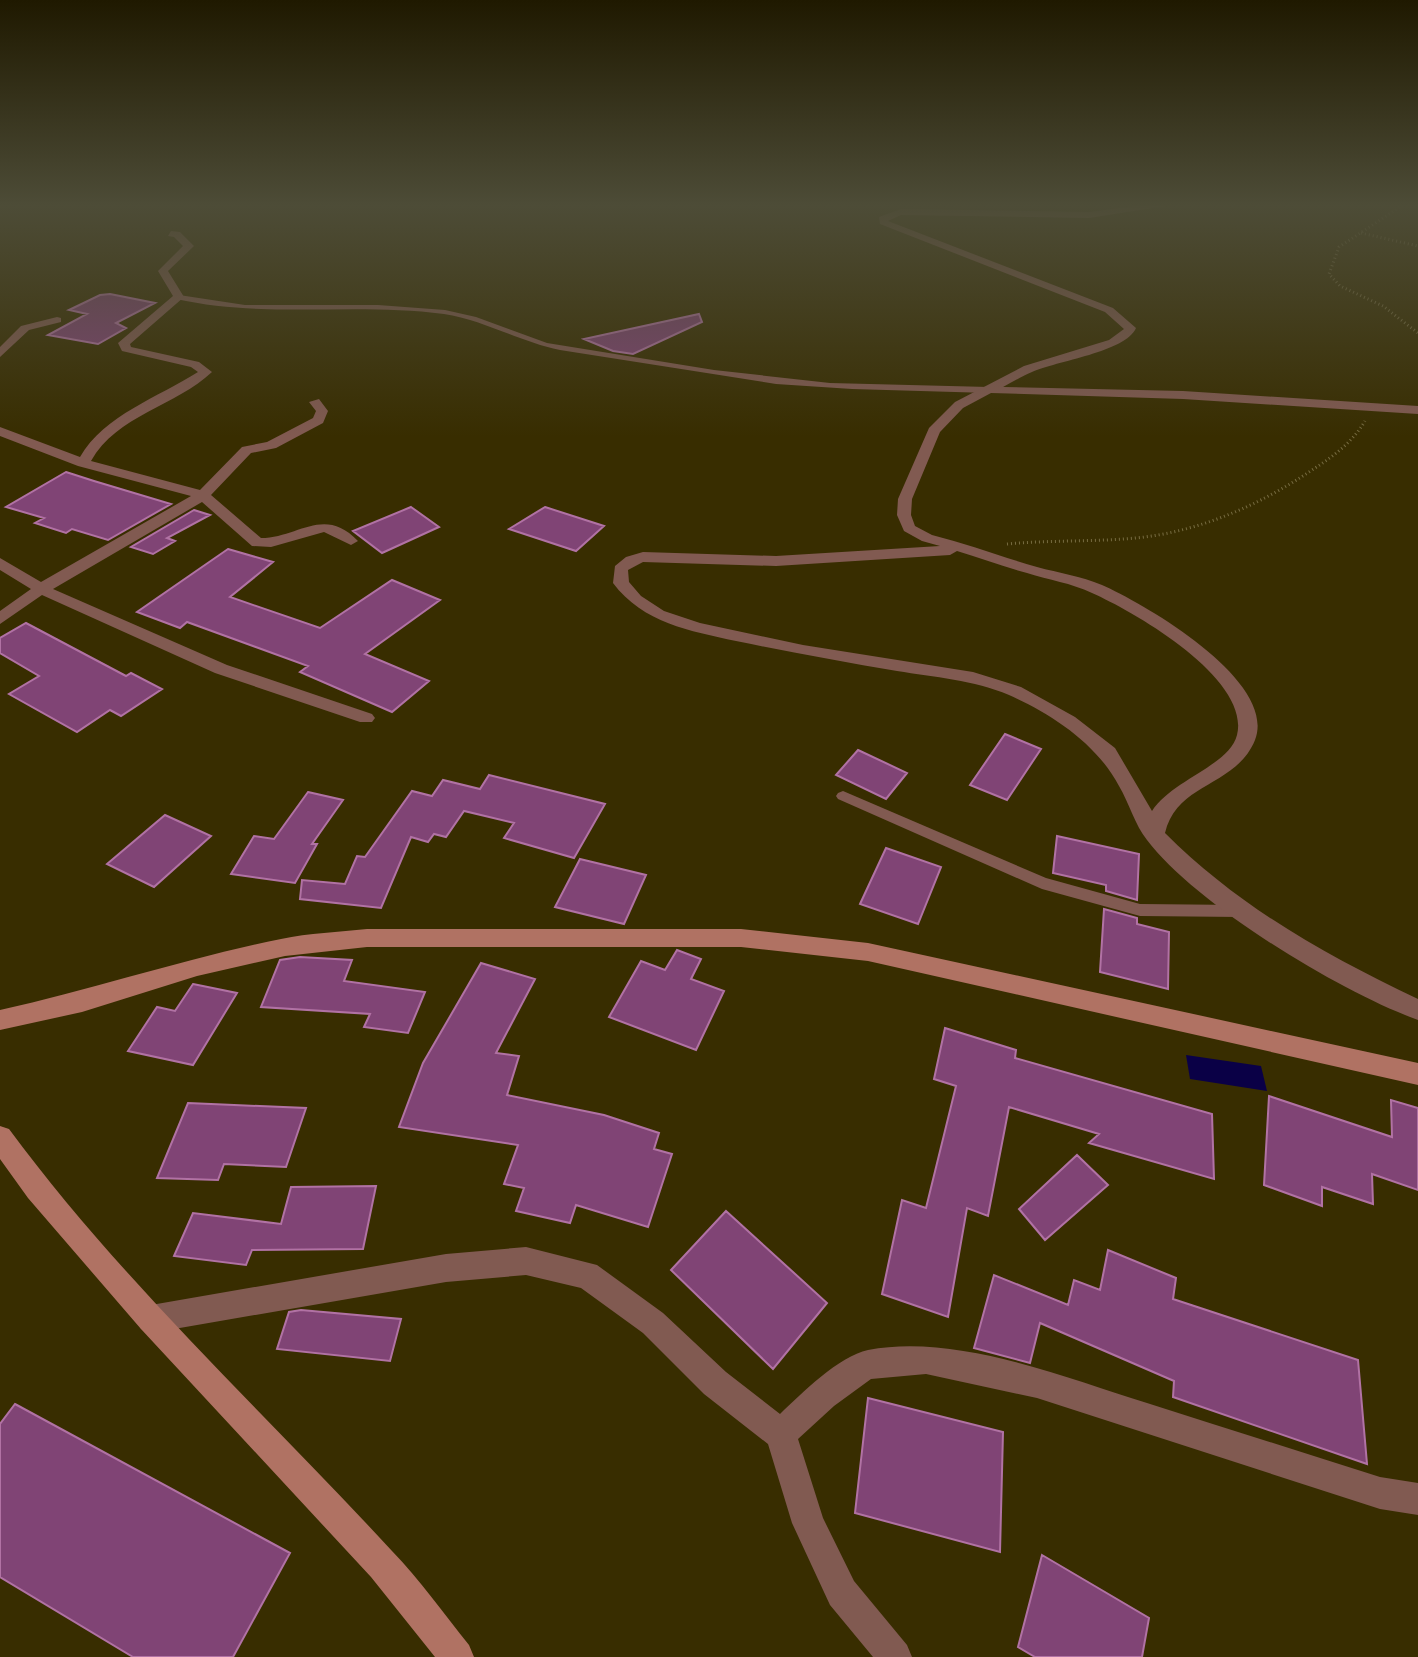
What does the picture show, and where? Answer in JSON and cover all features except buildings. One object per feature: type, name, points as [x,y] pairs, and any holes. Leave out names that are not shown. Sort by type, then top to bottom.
[{"type":"main road","points":[[0,1020],[82,1002],[197,967],[285,947],[367,938],[741,938],[868,952],[1418,1074]]},
{"type":"main road","points":[[0,1138],[37,1189],[151,1319],[383,1565],[457,1657]]},
{"type":"street","points":[[83,463],[88,451],[113,430],[206,372],[195,364],[126,349],[124,343],[179,297],[170,282]]},
{"type":"street","points":[[1037,282],[1109,310],[1130,328],[1127,335],[1058,358],[959,405],[934,431],[905,499],[904,515],[909,528],[927,538],[1097,589],[1166,629],[1230,680],[1248,719],[1248,736],[1225,768],[1176,793],[1163,805],[1154,835]]},
{"type":"street","points":[[0,354],[25,328],[57,320]]},
{"type":"street","points":[[989,390],[1083,390],[1418,410]]},
{"type":"street","points":[[0,619],[41,589],[203,495],[247,450],[271,445],[318,420],[322,411],[315,402]]},
{"type":"street","points":[[0,431],[83,463],[203,495],[257,543],[323,526],[339,531],[351,541]]},
{"type":"street","points":[[970,549],[776,561],[643,557],[631,560],[620,569],[621,583],[635,599],[658,614],[696,627],[803,650],[973,678],[1015,691],[1069,721],[1108,753],[1154,835],[1176,860],[1317,960],[1418,1010]]},
{"type":"street","points":[[0,563],[41,589],[221,669],[366,718]]},
{"type":"street","points":[[151,1319],[446,1268],[526,1261],[587,1275],[653,1323],[715,1383],[781,1434],[808,1523],[842,1593],[895,1657]]},
{"type":"street","points":[[781,1434],[823,1395],[866,1365],[926,1359],[1037,1383],[1380,1493],[1418,1499]]},
{"type":"lane","points":[[179,297],[206,304],[266,309],[381,305],[448,312],[508,335],[556,347],[735,377],[811,384],[989,390]]},
{"type":"lane","points":[[843,796],[1042,883],[1140,910],[1244,911]]},
{"type":"path","points":[[1337,282],[1383,306],[1418,333]]},
{"type":"path","points":[[970,549],[1036,540],[1115,540],[1170,532],[1227,516],[1290,485],[1358,437],[1372,406]]},
{"type":"shaded area","points":[[1186,1055],[1261,1066],[1267,1091],[1190,1079]]}]
